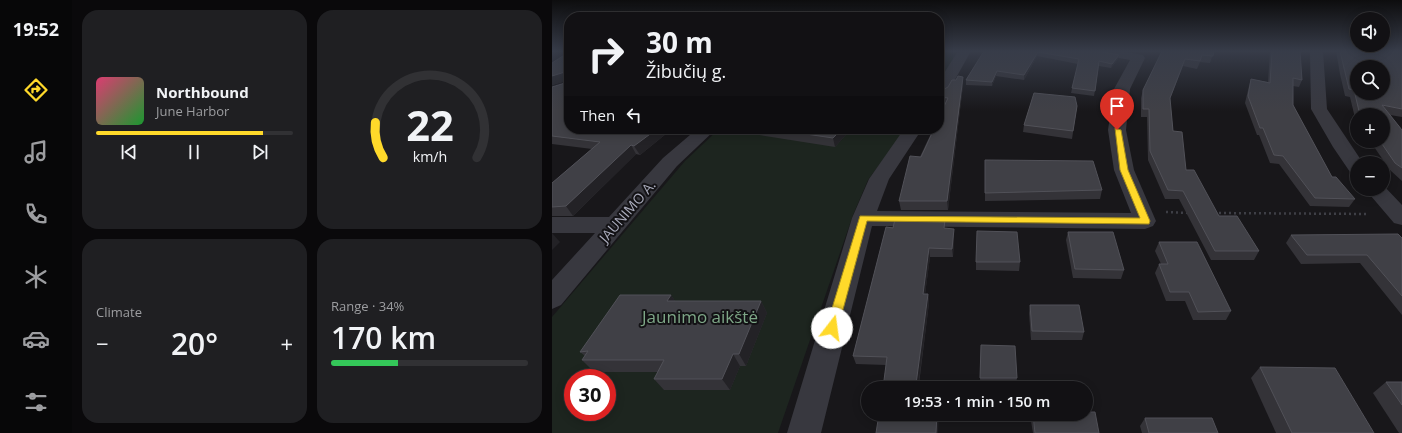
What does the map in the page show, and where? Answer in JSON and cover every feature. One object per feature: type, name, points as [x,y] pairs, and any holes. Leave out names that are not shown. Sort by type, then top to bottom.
[{"type":"street","points":[[944,85],[952,71]]},
{"type":"street","points":[[863,218],[1145,221],[1124,170],[1117,130],[1122,89],[1131,71]]},
{"type":"street","points":[[1317,71],[1319,109],[1350,158]]},
{"type":"street","name":"JAUNIMO A.","points":[[552,298],[670,162],[701,134]]},
{"type":"street","points":[[804,433],[863,218],[879,179],[910,134]]},
{"type":"street","points":[[1381,196],[1400,216]]},
{"type":"street","points":[[552,225],[615,225]]},
{"type":"path","points":[[1142,212],[1196,213]]},
{"type":"path","points":[[1212,213],[1400,216]]},
{"type":"green space","name":"Jaunimo aikštė","points":[[714,134],[902,134],[868,180],[853,215],[778,433],[552,433],[552,317],[685,161]]},
{"type":"building","points":[[552,71],[564,71],[564,72],[552,76]]},
{"type":"building","points":[[971,71],[997,71],[992,82],[966,80]]},
{"type":"building","points":[[998,71],[1026,71],[1024,75]]},
{"type":"building","points":[[1076,71],[1098,71],[1095,91],[1072,88]]},
{"type":"building","points":[[1152,71],[1180,71],[1170,98],[1173,131],[1182,132],[1186,170],[1194,170],[1219,216],[1237,216],[1259,251],[1215,251],[1183,191],[1168,190],[1150,151],[1149,109],[1143,109],[1143,90]]},
{"type":"building","points":[[1271,71],[1301,71],[1302,80],[1293,78],[1293,105],[1332,177],[1336,177],[1350,193],[1350,196],[1352,196],[1355,199],[1315,198],[1283,156],[1274,155],[1263,128],[1260,128],[1248,96],[1251,79],[1270,83]]},
{"type":"building","points":[[1345,71],[1350,71],[1349,89]]},
{"type":"building","points":[[1390,71],[1402,71],[1402,109],[1382,105],[1384,108],[1358,108],[1356,100],[1390,100]]},
{"type":"building","points":[[958,76],[963,77],[947,201],[899,201],[910,156],[921,157],[932,134],[944,134],[944,106],[948,98],[944,98],[944,89],[948,87],[952,80],[956,80]]},
{"type":"building","points":[[564,83],[564,134],[650,134],[634,146],[631,145],[566,206],[552,207],[552,183],[600,142],[552,136],[552,87]]},
{"type":"building","points":[[1034,93],[1075,97],[1077,106],[1073,131],[1024,125]]},
{"type":"building","points":[[1390,115],[1402,130],[1402,168],[1395,163],[1385,148],[1390,148]]},
{"type":"building","points":[[806,134],[837,134],[833,138]]},
{"type":"building","points":[[985,160],[1093,161],[1102,190],[985,193]]},
{"type":"building","points":[[895,219],[945,220],[944,228],[954,229],[952,249],[929,248],[923,294],[928,294],[916,381],[884,381],[887,357],[853,356],[886,227],[893,228]]},
{"type":"building","points":[[977,231],[1017,232],[1020,262],[976,262]]},
{"type":"building","points":[[1068,232],[1113,232],[1124,270],[1075,269]]},
{"type":"building","points":[[1398,234],[1402,238],[1402,296],[1367,255],[1307,255],[1291,235]]},
{"type":"building","points":[[1159,242],[1197,242],[1231,311],[1198,312],[1189,292],[1170,292],[1159,264],[1168,264]]},
{"type":"building","points":[[620,295],[671,295],[667,301],[761,301],[739,354],[733,354],[722,379],[654,379],[664,360],[582,360],[588,351],[580,352]]},
{"type":"building","points":[[1030,305],[1079,305],[1084,332],[1032,331]]},
{"type":"building","points":[[981,345],[1015,346],[1017,378],[980,378]]},
{"type":"building","points":[[1260,367],[1335,368],[1374,433],[1292,433]]},
{"type":"building","points":[[1386,382],[1402,382],[1402,405]]},
{"type":"building","points":[[1093,412],[1095,412],[1099,433],[1035,433],[1034,421],[1093,421]]},
{"type":"building","points":[[1145,418],[1212,418],[1218,433],[1149,433]]},
{"type":"building","points":[[878,421],[937,421],[936,433],[876,433]]},
{"type":"route","points":[[832,328],[863,218],[1145,221],[1124,170],[1117,130]]}]
